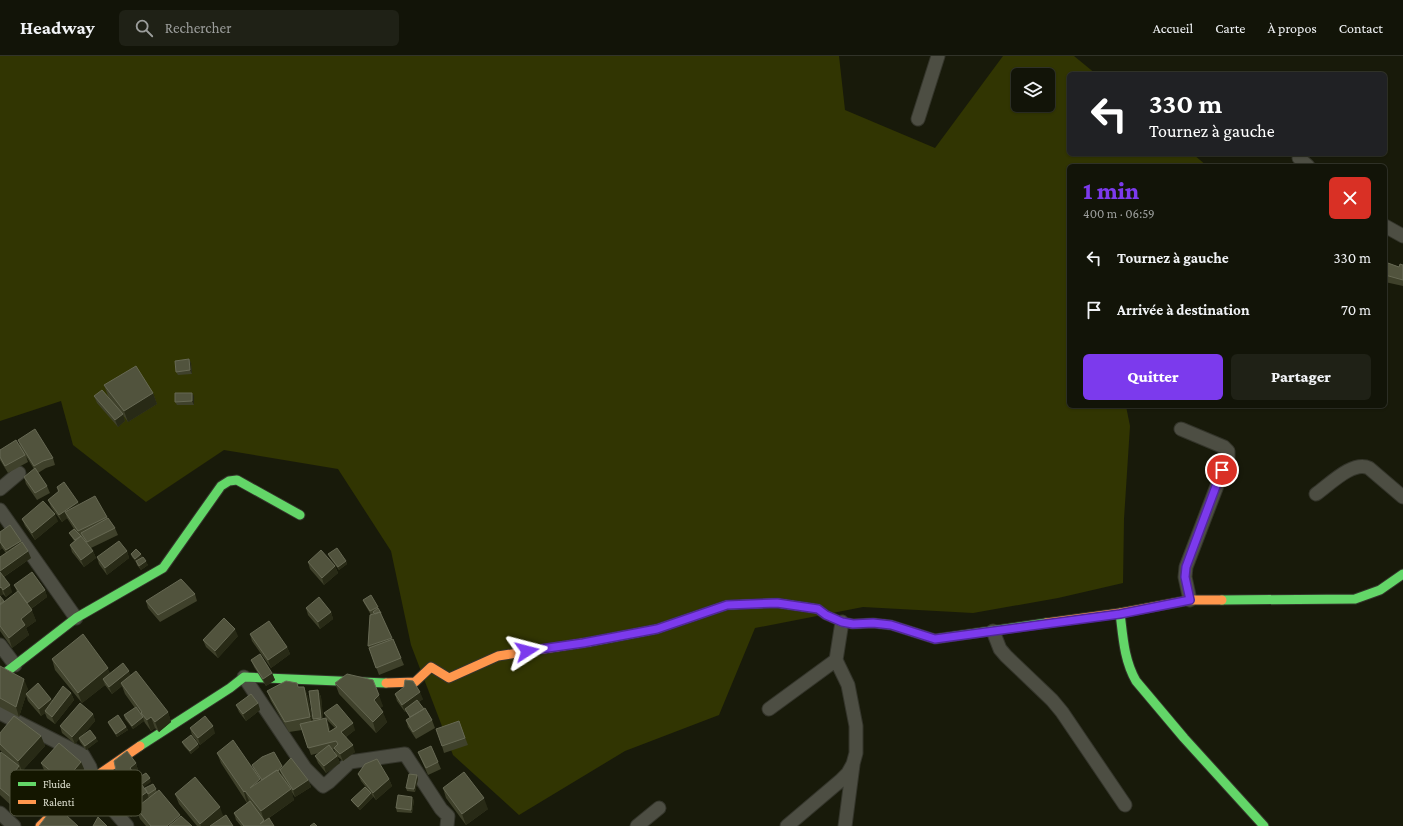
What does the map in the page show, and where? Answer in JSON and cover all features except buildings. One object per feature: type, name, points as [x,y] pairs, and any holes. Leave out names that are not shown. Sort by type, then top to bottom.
[{"type":"street","points":[[918,119],[938,56]]},
{"type":"street","points":[[1387,227],[1403,236]]},
{"type":"street","points":[[1181,429],[1224,447],[1228,451],[1228,457],[1186,567],[1185,577],[1190,600]]},
{"type":"street","points":[[1316,494],[1351,468],[1364,466],[1369,468],[1403,498]]},
{"type":"street","points":[[0,489],[19,473]]},
{"type":"street","points":[[0,677],[76,618],[163,568],[221,486],[228,481],[237,480],[300,515]]},
{"type":"street","points":[[0,510],[76,618]]},
{"type":"street","points":[[106,770],[230,688],[244,677],[398,683],[415,682],[431,667],[449,678],[498,656],[583,643],[657,629],[727,605],[777,603],[818,609],[826,615],[842,622],[853,624],[873,623],[891,625],[935,639],[1120,614],[1190,600],[1355,599],[1368,596],[1382,590],[1403,574]]},
{"type":"street","points":[[1120,614],[1126,660],[1130,672],[1184,738],[1259,824]]},
{"type":"street","points":[[842,622],[836,660],[848,685],[856,726],[856,753],[853,764],[845,826]]},
{"type":"street","points":[[993,631],[1000,649],[1052,700],[1062,712],[1124,805]]},
{"type":"street","points":[[0,645],[15,665]]},
{"type":"street","points":[[769,708],[836,660]]},
{"type":"street","points":[[244,677],[305,768],[323,786],[350,762],[405,754],[441,809],[448,816],[447,826]]},
{"type":"street","points":[[0,713],[83,756],[91,770]]},
{"type":"street","points":[[787,826],[840,781],[848,773],[853,764]]},
{"type":"street","points":[[637,826],[659,808]]},
{"type":"street","points":[[0,813],[14,826]]},
{"type":"street","points":[[40,826],[50,816]]},
{"type":"street","points":[[118,816],[127,826]]},
{"type":"green space","points":[[0,56],[839,56],[845,110],[935,148],[1003,56],[1074,56],[1094,72],[1067,72],[1067,156],[1195,156],[1205,164],[1067,164],[1067,408],[1126,408],[1130,426],[1124,519],[1123,583],[1058,598],[973,613],[863,607],[755,628],[719,715],[625,751],[519,815],[453,755],[411,645],[391,551],[338,469],[224,450],[146,502],[73,445],[61,401],[0,421]]},
{"type":"traffic: fast","points":[[0,677],[76,618],[163,568],[221,486],[229,481],[237,480],[300,515]]},
{"type":"traffic: fast","points":[[1222,600],[1355,599],[1380,590],[1403,574]]},
{"type":"traffic: fast","points":[[589,642],[657,629],[727,605],[777,603],[818,609],[826,615],[842,622],[853,624],[873,623],[891,625],[935,639],[1046,623]]},
{"type":"traffic: fast","points":[[1120,613],[1126,657],[1136,681],[1184,738],[1264,826]]},
{"type":"traffic: fast","points":[[140,746],[230,688],[244,677],[386,683]]},
{"type":"traffic: slow","points":[[1046,623],[1120,613],[1190,600],[1222,600]]},
{"type":"traffic: slow","points":[[386,683],[415,682],[431,667],[449,678],[498,656],[589,642]]},
{"type":"traffic: slow","points":[[105,770],[140,746]]},
{"type":"traffic: slow","points":[[40,826],[50,816]]},
{"type":"route","points":[[527,651],[583,643],[657,629],[727,605],[777,603],[818,609],[826,615],[842,622],[853,624],[873,623],[891,625],[935,639],[1120,614],[1190,600],[1185,577],[1186,567],[1222,470]]}]
